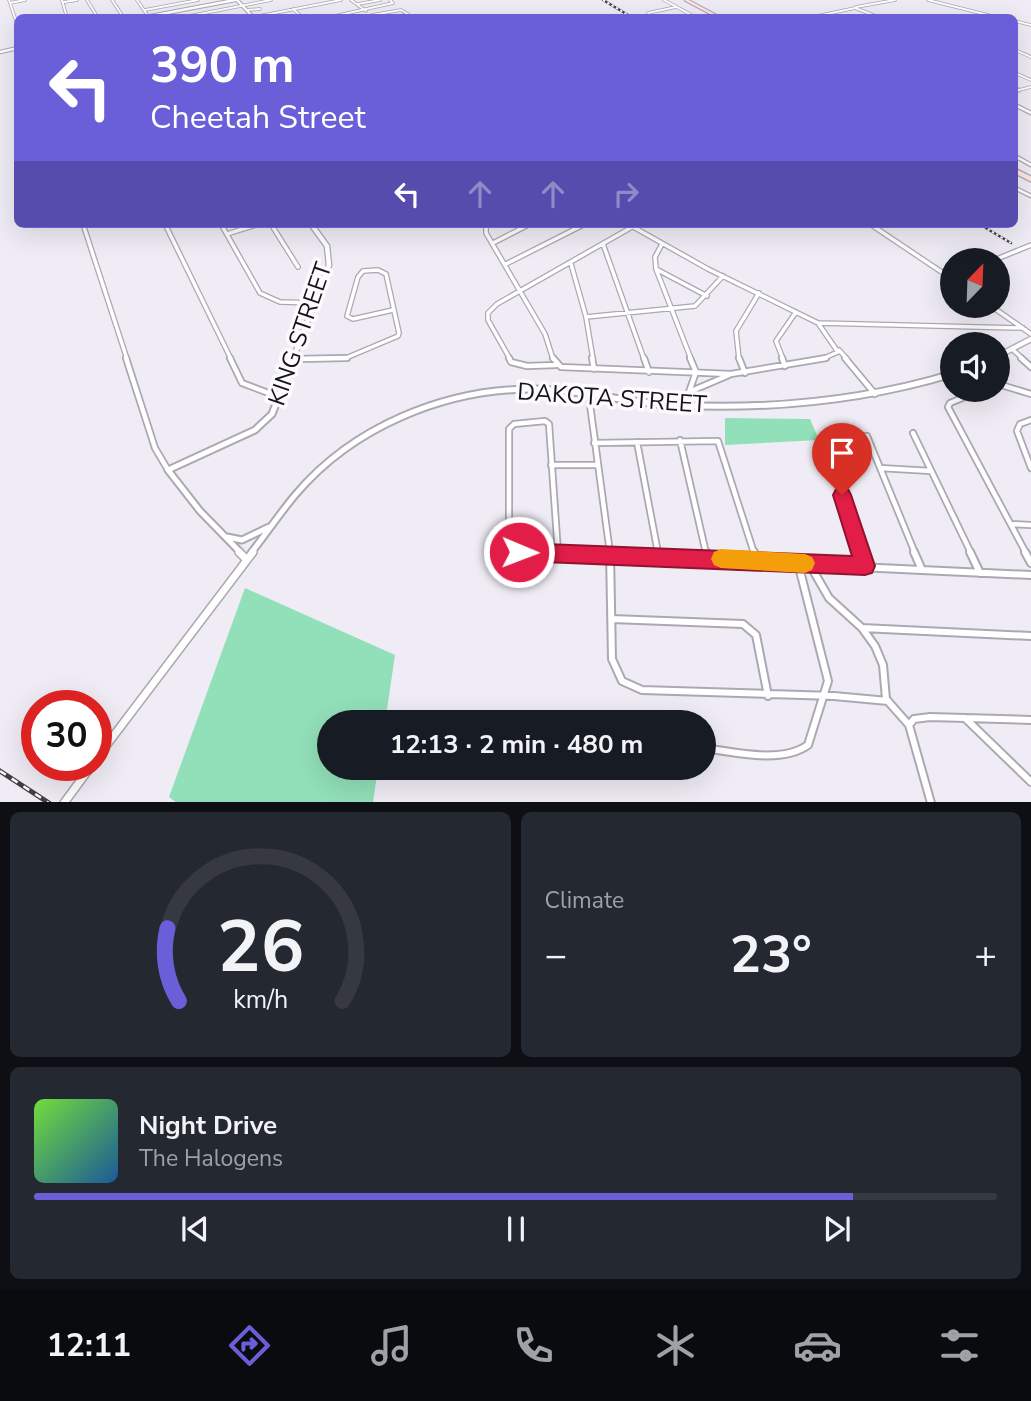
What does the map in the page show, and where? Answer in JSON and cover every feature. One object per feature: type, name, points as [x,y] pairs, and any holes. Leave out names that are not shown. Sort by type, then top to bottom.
[{"type":"main road","points":[[686,0],[712,14]]},
{"type":"street","points":[[10,1],[25,0]]},
{"type":"street","points":[[63,1],[78,0]]},
{"type":"street","points":[[137,0],[147,14]]},
{"type":"street","points":[[163,0],[167,5]]},
{"type":"street","points":[[145,10],[198,0]]},
{"type":"street","points":[[210,0],[214,4]]},
{"type":"street","points":[[159,14],[236,0],[251,14]]},
{"type":"street","points":[[197,14],[272,0],[276,3]]},
{"type":"street","points":[[276,13],[341,0]]},
{"type":"street","points":[[352,0],[370,14]]},
{"type":"street","points":[[357,4],[380,0]]},
{"type":"street","points":[[338,14],[393,4],[390,0]]},
{"type":"street","points":[[664,0],[690,14]]},
{"type":"street","points":[[830,14],[895,0]]},
{"type":"street","points":[[928,0],[984,14]]},
{"type":"street","points":[[322,1],[326,3]]},
{"type":"street","points":[[332,2],[337,5]]},
{"type":"street","points":[[312,6],[316,9]]},
{"type":"street","points":[[649,14],[677,7]]},
{"type":"street","points":[[854,8],[870,14]]},
{"type":"street","points":[[247,10],[260,9]]},
{"type":"street","points":[[293,9],[299,14]]},
{"type":"street","points":[[220,10],[223,13]]},
{"type":"street","points":[[382,14],[401,10],[408,14]]},
{"type":"street","points":[[84,228],[155,448],[168,470],[247,560]]},
{"type":"street","points":[[167,228],[242,383],[280,397]]},
{"type":"street","points":[[223,228],[260,293],[280,302],[316,303]]},
{"type":"street","points":[[227,234],[246,228]]},
{"type":"street","points":[[274,228],[298,267]]},
{"type":"street","name":"KING STREET","points":[[168,470],[260,428],[272,414],[316,303],[330,258],[327,246],[314,228]]},
{"type":"street","points":[[486,228],[486,233],[521,291],[558,365]]},
{"type":"street","points":[[494,243],[522,228]]},
{"type":"street","points":[[506,264],[577,228]]},
{"type":"street","points":[[627,228],[571,264],[497,304],[488,313],[498,341],[511,362],[518,365],[731,374],[831,357],[839,350]]},
{"type":"street","points":[[634,228],[818,323],[1023,328]]},
{"type":"street","points":[[876,228],[940,271]]},
{"type":"street","points":[[604,244],[649,372]]},
{"type":"street","points":[[662,244],[655,257],[656,269],[696,372],[689,392]]},
{"type":"street","points":[[1010,254],[1031,245]]},
{"type":"street","points":[[571,264],[586,317],[594,369]]},
{"type":"street","points":[[656,269],[707,296]]},
{"type":"street","points":[[295,359],[346,358],[391,341],[399,332],[384,272],[361,272],[347,316],[353,319],[393,310]]},
{"type":"street","points":[[586,317],[698,305],[723,276]]},
{"type":"street","points":[[745,373],[734,348],[735,330],[759,293]]},
{"type":"street","points":[[785,366],[776,341],[796,312]]},
{"type":"street","points":[[1008,318],[1031,334]]},
{"type":"street","points":[[818,323],[875,394]]},
{"type":"street","points":[[1031,339],[1012,349],[1031,367]]},
{"type":"street","points":[[672,405],[689,392],[731,374]]},
{"type":"street","name":"DAKOTA STREET","points":[[112,739],[297,493],[335,456],[405,414],[481,392],[532,389],[672,405],[789,405],[875,394],[940,377]]},
{"type":"street","points":[[1010,388],[1031,394]]},
{"type":"street","points":[[589,397],[610,554],[612,659],[616,673],[629,687],[888,701]]},
{"type":"street","points":[[952,402],[948,407],[1031,563]]},
{"type":"street","points":[[1031,420],[1020,424],[1017,431],[1031,468]]},
{"type":"street","points":[[558,552],[548,422],[511,425],[509,545],[519,552],[756,560],[1031,575]]},
{"type":"street","points":[[913,433],[980,573]]},
{"type":"street","points":[[865,566],[826,443],[830,439],[867,436],[922,570]]},
{"type":"street","points":[[680,440],[707,558]]},
{"type":"street","points":[[594,443],[714,440],[721,444],[756,560]]},
{"type":"street","points":[[637,442],[657,556]]},
{"type":"street","points":[[551,465],[596,465]]},
{"type":"street","points":[[880,468],[931,471]]},
{"type":"street","points":[[221,533],[228,539],[242,540],[273,524]]},
{"type":"street","points":[[1010,524],[1031,524]]},
{"type":"street","points":[[716,748],[801,752],[814,735],[822,696],[828,688],[828,670],[797,563]]},
{"type":"street","points":[[810,564],[829,598],[862,628],[875,646],[883,665],[888,701],[909,725],[932,802]]},
{"type":"street","points":[[612,619],[743,624],[756,635],[768,696]]},
{"type":"street","points":[[862,628],[1031,636]]},
{"type":"street","points":[[964,717],[1031,782]]},
{"type":"street","points":[[909,725],[917,718],[1031,720]]},
{"type":"street","points":[[65,802],[80,781]]},
{"type":"green space","points":[[725,418],[810,419],[819,440],[725,445]]},
{"type":"green space","points":[[245,588],[395,655],[387,710],[317,710],[317,780],[376,780],[373,802],[176,802],[169,797]]},
{"type":"railway","points":[[603,0],[626,14]]},
{"type":"railway","points":[[986,228],[1011,243]]},
{"type":"railway","points":[[0,771],[47,802]]},
{"type":"slow traffic","points":[[721,559],[805,563]]},
{"type":"route","points":[[519,552],[865,566],[842,495]]}]
